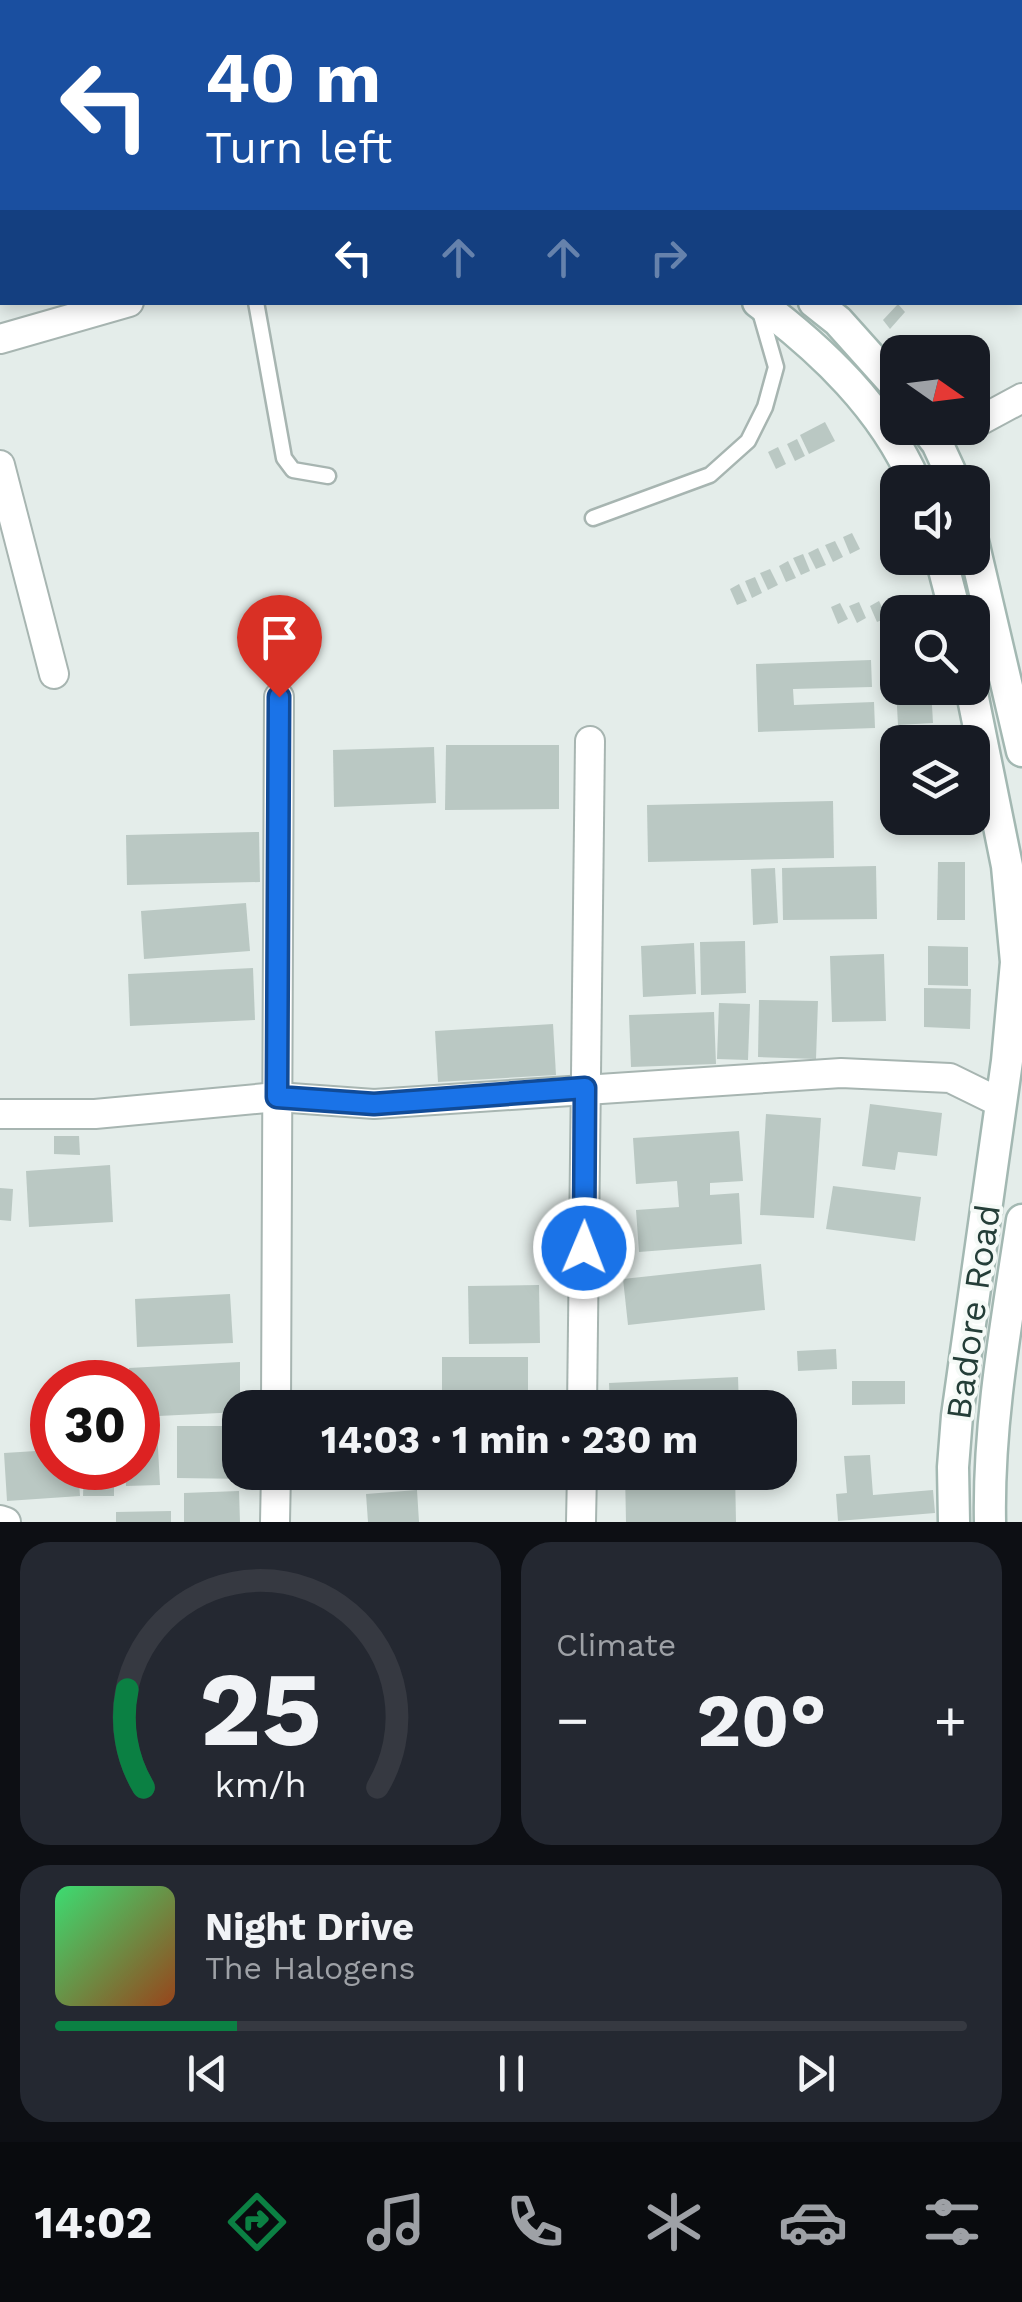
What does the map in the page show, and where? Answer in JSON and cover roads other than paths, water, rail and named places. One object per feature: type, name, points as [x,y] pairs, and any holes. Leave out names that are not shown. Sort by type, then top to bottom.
[{"type":"main road","points":[[762,305],[805,337],[840,373],[889,436],[905,465]]},
{"type":"main road","points":[[818,305],[880,368]]},
{"type":"main road","points":[[986,575],[1011,644],[1022,751]]},
{"type":"main road","name":"Badore Road","points":[[954,1522],[957,1416],[1001,1103],[1016,962],[1007,866],[974,705]]},
{"type":"main road","name":"Badore Road","points":[[990,1522],[991,1456],[1000,1367],[1022,1220]]},
{"type":"street","points":[[0,339],[119,305]]},
{"type":"street","points":[[990,415],[1022,398]]},
{"type":"street","points":[[0,466],[54,674]]},
{"type":"street","points":[[276,1390],[279,697]]},
{"type":"street","points":[[582,1390],[590,741]]},
{"type":"street","points":[[0,1114],[95,1114],[277,1097],[374,1104],[761,1076],[884,1074],[950,1078],[1001,1103]]},
{"type":"street","points":[[276,1490],[276,1522]]},
{"type":"street","points":[[581,1522],[582,1490]]},
{"type":"lane","points":[[257,305],[284,458],[292,470],[328,476]]},
{"type":"lane","points":[[593,518],[710,475],[748,440],[765,408],[776,367],[759,305]]}]
